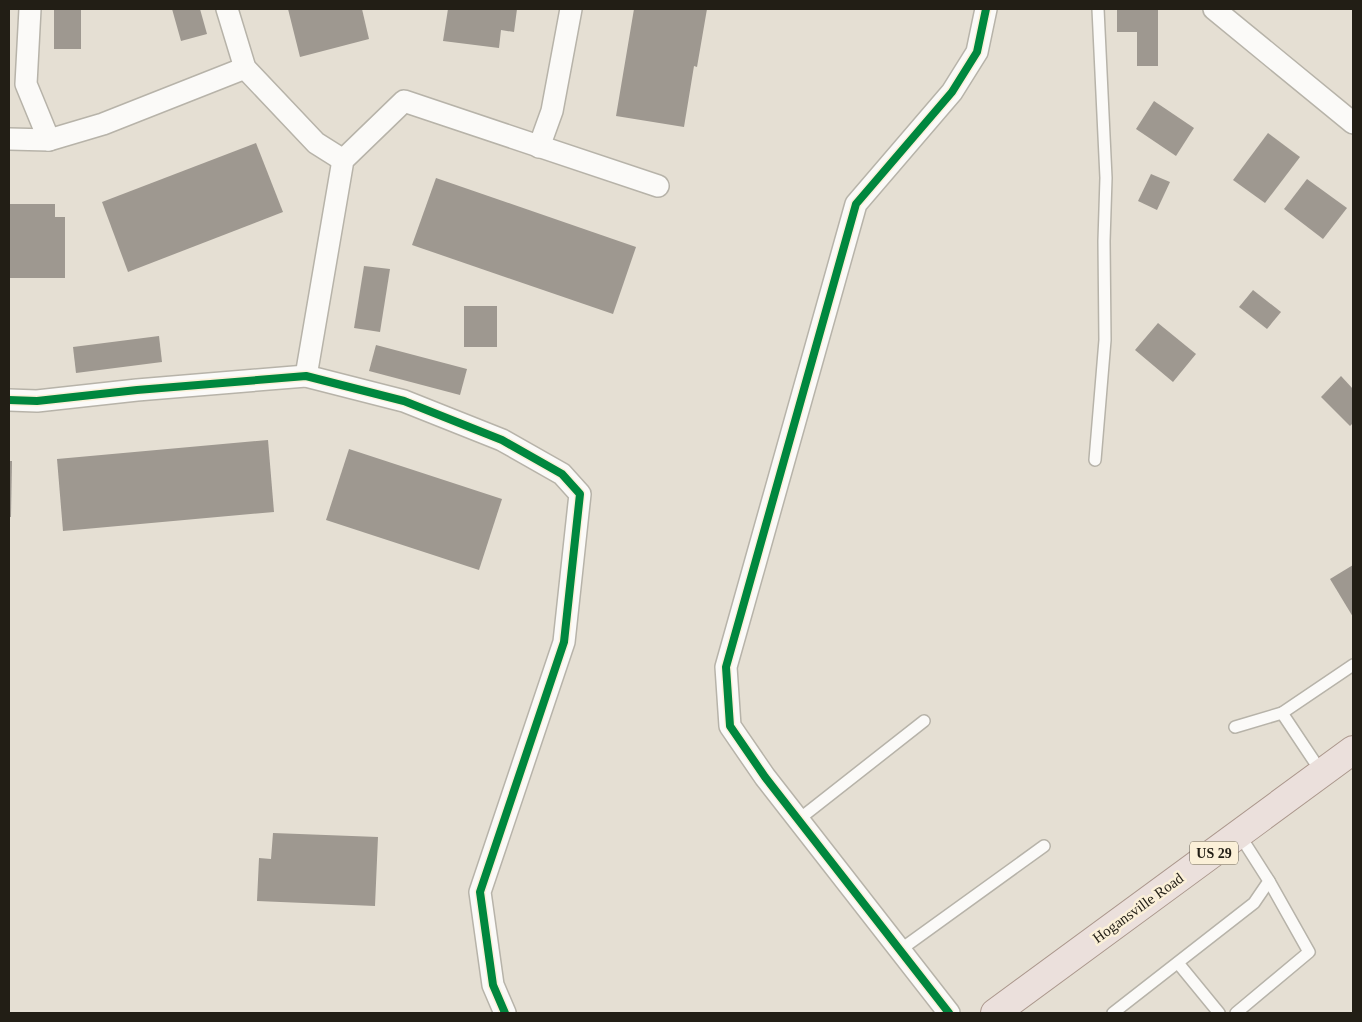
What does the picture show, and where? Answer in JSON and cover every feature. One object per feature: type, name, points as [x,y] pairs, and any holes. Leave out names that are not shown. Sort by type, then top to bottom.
[{"type":"main road","name":"Hogansville Road","points":[[995,1013],[1353,750]]},
{"type":"street","points":[[30,9],[26,84],[49,140]]},
{"type":"street","points":[[227,9],[245,68],[316,142],[343,160]]},
{"type":"street","points":[[539,147],[552,112],[571,9]]},
{"type":"street","points":[[949,1013],[765,777],[730,726],[726,667],[856,204],[952,92],[977,52],[986,9]]},
{"type":"street","points":[[1214,9],[1353,123]]},
{"type":"street","points":[[9,139],[49,140],[103,124],[245,68]]},
{"type":"street","points":[[306,376],[343,160],[404,101],[658,186]]},
{"type":"street","points":[[9,400],[37,401],[138,390],[306,376],[404,401],[502,440],[562,474],[580,494],[564,642],[480,892],[493,985],[505,1013]]},
{"type":"lane","points":[[1095,460],[1105,340],[1104,241],[1106,178],[1098,9]]},
{"type":"lane","points":[[1234,727],[1282,713],[1353,665]]},
{"type":"lane","points":[[1282,713],[1322,773]]},
{"type":"lane","points":[[798,820],[924,721]]},
{"type":"lane","points":[[1236,1013],[1309,952],[1269,881],[1239,834]]},
{"type":"lane","points":[[900,950],[1044,846]]},
{"type":"lane","points":[[1113,1013],[1254,903],[1269,881]]},
{"type":"lane","points":[[1178,963],[1219,1013]]},
{"type":"building","points":[[54,9],[81,9],[81,49],[54,49]]},
{"type":"building","points":[[172,9],[200,9],[207,34],[181,41]]},
{"type":"building","points":[[288,9],[362,9],[369,39],[300,57]]},
{"type":"building","points":[[448,9],[517,9],[514,32],[501,30],[499,48],[443,41]]},
{"type":"building","points":[[634,9],[707,9],[697,67],[694,66],[684,127],[616,116]]},
{"type":"building","points":[[1117,9],[1158,9],[1158,66],[1137,66],[1137,32],[1117,32]]},
{"type":"building","points":[[1154,101],[1194,128],[1176,156],[1136,129]]},
{"type":"building","points":[[1268,133],[1300,157],[1265,203],[1233,180]]},
{"type":"building","points":[[256,143],[283,212],[128,272],[102,202]]},
{"type":"building","points":[[1151,174],[1170,182],[1157,210],[1138,201]]},
{"type":"building","points":[[436,178],[636,247],[613,314],[412,245]]},
{"type":"building","points":[[1307,179],[1347,208],[1323,239],[1284,209]]},
{"type":"building","points":[[9,204],[55,204],[55,217],[65,217],[65,278],[9,278]]},
{"type":"building","points":[[364,266],[390,269],[380,332],[354,328]]},
{"type":"building","points":[[1253,290],[1281,312],[1267,329],[1239,307]]},
{"type":"building","points":[[464,306],[497,306],[497,347],[464,347]]},
{"type":"building","points":[[1158,323],[1196,354],[1173,382],[1135,350]]},
{"type":"building","points":[[159,336],[162,362],[76,373],[73,347]]},
{"type":"building","points":[[376,345],[467,369],[460,395],[369,371]]},
{"type":"building","points":[[1341,376],[1353,389],[1353,423],[1350,426],[1321,397]]},
{"type":"building","points":[[268,440],[274,512],[63,531],[57,459]]},
{"type":"building","points":[[349,449],[502,499],[479,570],[326,520]]},
{"type":"building","points":[[9,461],[12,461],[11,517],[9,517]]},
{"type":"building","points":[[1353,565],[1353,617],[1330,579]]},
{"type":"building","points":[[273,833],[378,837],[375,906],[257,901],[259,858],[271,859]]},
{"type":"cycle path","points":[[949,1013],[765,777],[730,726],[726,667],[856,204],[952,92],[977,52],[986,9]]},
{"type":"cycle path","points":[[9,400],[37,401],[137,390],[306,376],[404,401],[502,440],[562,474],[580,494],[564,642],[480,892],[493,985],[505,1013]]}]
